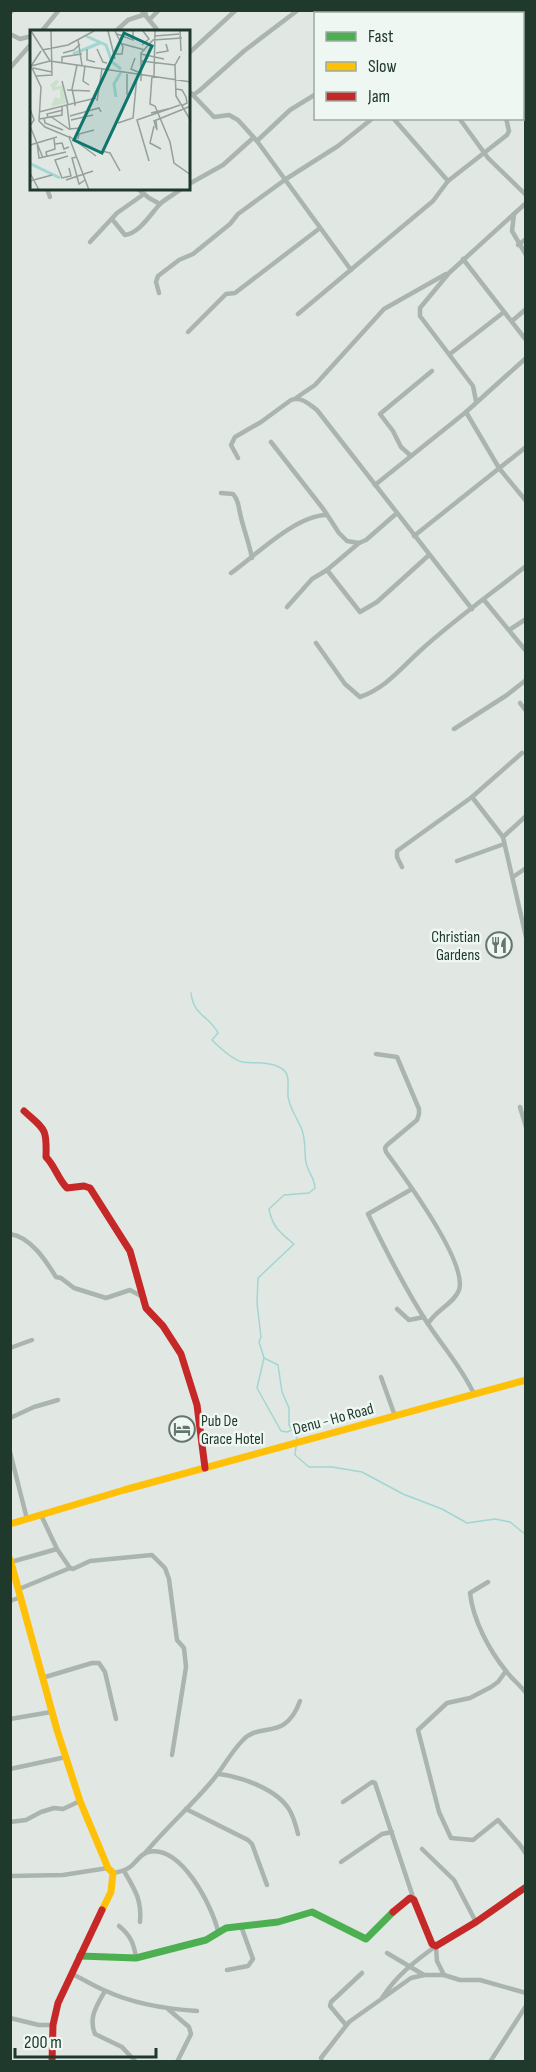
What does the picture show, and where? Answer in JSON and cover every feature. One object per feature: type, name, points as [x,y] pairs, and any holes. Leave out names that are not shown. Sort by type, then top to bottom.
[{"type":"street","points":[[43,30],[59,10]]},
{"type":"street","points":[[117,30],[128,20],[159,10]]},
{"type":"street","points":[[190,52],[236,10]]},
{"type":"street","points":[[298,10],[191,93],[214,117],[229,115],[238,120],[286,179],[351,270]]},
{"type":"street","points":[[146,15],[157,30]]},
{"type":"street","points":[[10,34],[20,39],[30,36]]},
{"type":"street","points":[[10,68],[30,45]]},
{"type":"street","points":[[190,183],[223,165],[290,110],[314,95]]},
{"type":"street","points":[[159,293],[156,282],[158,276],[179,260],[193,254],[230,224],[238,214],[286,179],[338,146],[370,120]]},
{"type":"street","points":[[395,120],[448,181]]},
{"type":"street","points":[[460,120],[483,152],[525,195]]},
{"type":"street","points":[[298,314],[433,201],[448,181],[507,135],[509,131],[506,120]]},
{"type":"street","points":[[47,190],[50,196]]},
{"type":"street","points":[[139,190],[160,204]]},
{"type":"street","points":[[112,219],[125,235],[131,234],[156,211],[160,204],[180,190]]},
{"type":"street","points":[[90,242],[117,213],[144,194]]},
{"type":"street","points":[[476,401],[474,386],[418,312],[449,273],[525,203]]},
{"type":"street","points":[[514,214],[512,231],[525,255]]},
{"type":"street","points":[[188,332],[226,294],[235,293],[320,228]]},
{"type":"street","points":[[518,245],[525,238]]},
{"type":"street","points":[[463,259],[525,340]]},
{"type":"street","points":[[238,458],[231,445],[235,437],[315,385],[384,309],[449,273]]},
{"type":"street","points":[[512,321],[525,309]]},
{"type":"street","points":[[450,354],[504,312]]},
{"type":"street","points":[[375,485],[466,412],[525,358]]},
{"type":"street","points":[[411,455],[401,447],[393,431],[380,414],[432,371]]},
{"type":"street","points":[[296,398],[317,410],[472,609]]},
{"type":"street","points":[[466,412],[499,468],[525,501]]},
{"type":"street","points":[[271,442],[347,541],[359,543]]},
{"type":"street","points":[[414,536],[525,447]]},
{"type":"street","points":[[221,493],[233,495],[238,500],[252,558]]},
{"type":"street","points":[[287,607],[312,579],[366,540],[396,513]]},
{"type":"street","points":[[231,573],[291,526],[317,515],[326,514]]},
{"type":"street","points":[[327,570],[360,612],[377,602],[429,555]]},
{"type":"street","points":[[316,643],[345,684],[360,697],[371,693],[396,676],[421,650],[525,566]]},
{"type":"street","points":[[484,600],[525,651]]},
{"type":"street","points":[[509,630],[525,619]]},
{"type":"street","points":[[454,729],[507,695],[525,680]]},
{"type":"street","points":[[520,703],[525,711]]},
{"type":"street","points":[[402,867],[397,851],[471,797],[522,753]]},
{"type":"street","points":[[471,797],[503,837],[525,937]]},
{"type":"street","points":[[503,837],[525,816]]},
{"type":"street","points":[[457,861],[504,844]]},
{"type":"street","points":[[513,877],[525,868]]},
{"type":"street","points":[[376,1054],[397,1057],[419,1109],[417,1120],[385,1148],[433,1219],[452,1259],[460,1283],[456,1294],[434,1314],[428,1324]]},
{"type":"street","points":[[520,1107],[525,1127]]},
{"type":"street","points":[[24,1111],[45,1130],[46,1157],[53,1164],[63,1185],[67,1188],[88,1187],[93,1191],[130,1251],[146,1308],[171,1339],[187,1370],[201,1426],[205,1468]]},
{"type":"street","points":[[412,1189],[368,1214],[387,1255],[428,1324],[456,1362],[474,1394]]},
{"type":"street","points":[[10,1234],[35,1248],[56,1277],[74,1288],[106,1298],[130,1290],[142,1297]]},
{"type":"street","points":[[398,1308],[410,1320],[424,1317]]},
{"type":"street","points":[[10,1348],[32,1340]]},
{"type":"street","points":[[381,1377],[395,1416]]},
{"type":"street","name":"Denu - Ho Road","points":[[10,1524],[525,1380]]},
{"type":"street","points":[[10,1418],[34,1407],[58,1400]]},
{"type":"street","points":[[10,1452],[27,1519]]},
{"type":"street","points":[[41,1515],[57,1549],[70,1568]]},
{"type":"street","points":[[52,2061],[53,2025],[58,2003],[111,1892],[110,1871],[80,1801],[51,1712],[11,1561],[57,1549]]},
{"type":"street","points":[[10,1601],[20,1593],[70,1568],[73,1569],[90,1561],[152,1555],[165,1568],[169,1579],[177,1640],[184,1648],[186,1667],[172,1755]]},
{"type":"street","points":[[488,1582],[470,1593],[471,1605],[491,1647],[506,1671],[525,1693]]},
{"type":"street","points":[[42,1678],[99,1663],[105,1671],[116,1719]]},
{"type":"street","points":[[506,1671],[498,1682],[470,1698],[447,1703],[418,1730],[439,1812],[451,1838],[473,1840],[498,1820],[525,1854]]},
{"type":"street","points":[[10,1876],[124,1871],[146,1852],[219,1774],[244,1738],[285,1724],[296,1712],[300,1701]]},
{"type":"street","points":[[10,1719],[51,1712]]},
{"type":"street","points":[[10,1769],[66,1758]]},
{"type":"street","points":[[219,1774],[246,1780],[274,1795],[289,1809],[298,1834]]},
{"type":"street","points":[[343,1802],[365,1785],[374,1782],[414,1900],[432,1944],[436,1946],[437,1961],[444,1975]]},
{"type":"street","points":[[10,1822],[26,1820],[54,1808],[63,1809],[80,1801]]},
{"type":"street","points":[[186,1809],[248,1840],[252,1844],[267,1885]]},
{"type":"street","points":[[341,1862],[382,1834],[392,1832]]},
{"type":"street","points":[[422,1849],[454,1880],[476,1922]]},
{"type":"street","points":[[146,1852],[157,1851],[173,1858],[189,1874],[201,1891],[218,1931]]},
{"type":"street","points":[[124,1871],[140,1899],[142,1908],[140,1922]]},
{"type":"street","points":[[380,2001],[394,1980],[410,1966],[525,1887]]},
{"type":"street","points":[[80,1956],[136,1958],[158,1954],[206,1940],[218,1931],[278,1922],[312,1912],[366,1939],[408,1899],[414,1900]]},
{"type":"street","points":[[119,1926],[133,1942],[136,1958]]},
{"type":"street","points":[[227,1970],[248,1966],[253,1959],[241,1926]]},
{"type":"street","points":[[387,1953],[424,1975]]},
{"type":"street","points":[[346,2025],[333,2012],[331,2002],[362,1973]]},
{"type":"street","points":[[72,1974],[105,1991],[168,2009],[197,2011]]},
{"type":"street","points":[[322,2061],[323,2053],[346,2025],[411,1978],[424,1975],[444,1975],[460,1980],[480,1980],[525,1993]]},
{"type":"street","points":[[105,1991],[92,2015],[95,2034],[122,2047],[136,2061]]},
{"type":"street","points":[[490,2061],[525,2006]]},
{"type":"street","points":[[168,2009],[189,2027],[191,2034],[177,2061]]},
{"type":"street","points":[[10,2018],[39,2025],[53,2025]]},
{"type":"waterway","points":[[191,993],[195,1007],[218,1033],[212,1040],[222,1050],[242,1062],[270,1064],[286,1073],[289,1100],[303,1134],[307,1165],[315,1188],[309,1193],[284,1195],[269,1209],[277,1229],[294,1244],[258,1278],[257,1303],[261,1337],[259,1342],[264,1358],[278,1365],[282,1392],[289,1408],[289,1425],[297,1438]]},
{"type":"waterway","points":[[264,1358],[257,1388],[281,1431],[292,1430]]},
{"type":"waterway","points":[[296,1447],[295,1455],[309,1467],[332,1467],[362,1472],[403,1494],[442,1509],[467,1523],[495,1519],[510,1522],[526,1535]]},
{"type":"traffic: fast","points":[[80,1956],[136,1958],[206,1940],[226,1928],[278,1922],[312,1912],[366,1939],[393,1912]]},
{"type":"traffic: slow","points":[[10,1524],[124,1490],[526,1380]]},
{"type":"traffic: slow","points":[[10,1559],[57,1730],[80,1801],[108,1868],[113,1873],[111,1892],[102,1910]]},
{"type":"traffic: jam","points":[[24,1111],[43,1130],[46,1140],[46,1157],[67,1188],[84,1186],[90,1188],[130,1251],[146,1308],[163,1326],[181,1354],[197,1405],[205,1468]]},
{"type":"traffic: jam","points":[[393,1912],[410,1898],[414,1900],[432,1944],[436,1946],[476,1922],[526,1887]]},
{"type":"traffic: jam","points":[[52,2062],[53,2025],[58,2003],[102,1910]]},
{"type":"place","name":"Christian Gardens","points":[[499,945]]},
{"type":"place","name":"Pub De Grace Hotel","points":[[182,1429]]}]
